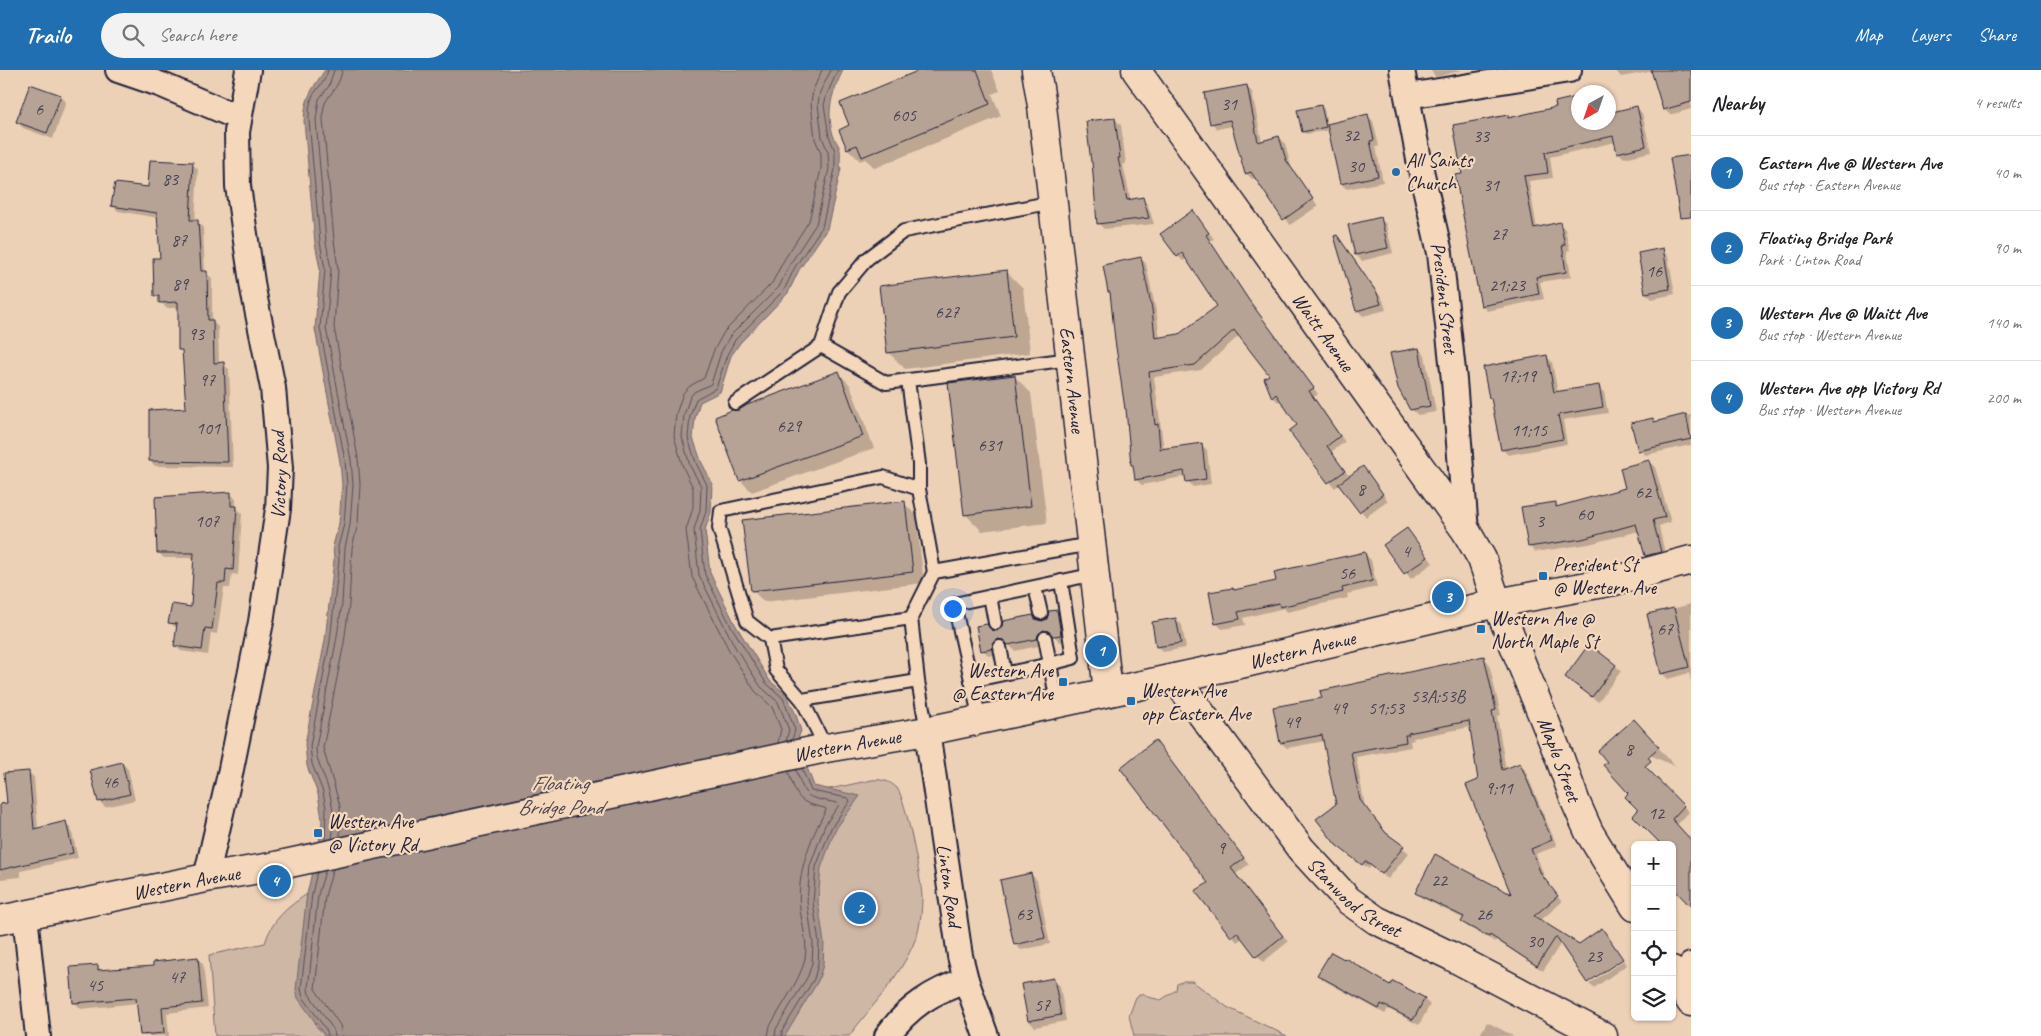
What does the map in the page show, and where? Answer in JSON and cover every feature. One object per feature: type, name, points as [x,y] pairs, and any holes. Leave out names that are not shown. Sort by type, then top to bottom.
[{"type":"main road","name":"Eastern Avenue","points":[[1036,70],[1042,106],[1108,692]]},
{"type":"main road","name":"Waitt Avenue","points":[[1136,70],[1466,531],[1482,559],[1497,603]]},
{"type":"main road","name":"Western Avenue","points":[[13,917],[206,878],[271,867],[820,749],[980,720],[1175,678],[1497,603],[1614,581],[1691,560]]},
{"type":"main road","name":"Maple Street","points":[[1497,603],[1589,832],[1631,900]]},
{"type":"main road","name":"Stanwood Street","points":[[1175,678],[1300,849],[1348,900],[1376,920],[1451,956],[1603,1036]]},
{"type":"street","points":[[118,70],[162,85],[239,118]]},
{"type":"street","name":"Victory Road","points":[[206,878],[230,774],[261,622],[278,509],[280,468],[273,388],[242,224],[236,159],[239,118],[248,70]]},
{"type":"street","name":"President Street","points":[[1402,70],[1421,170],[1440,253],[1454,380],[1466,531]]},
{"type":"street","points":[[1408,96],[1569,70]]},
{"type":"street","name":"Linton Road","points":[[927,731],[960,956],[966,980],[986,1036]]},
{"type":"street","points":[[13,917],[38,1036]]},
{"type":"street","points":[[887,1036],[916,1005],[939,990],[966,980]]},
{"type":"lane","points":[[735,403],[821,346],[839,292],[867,259],[904,231],[1053,202]]},
{"type":"lane","points":[[821,346],[886,383],[1070,359]]},
{"type":"lane","points":[[908,380],[919,464],[919,489],[934,572],[911,618],[918,681],[927,731]]},
{"type":"lane","points":[[820,749],[802,700],[776,670],[770,639],[747,621],[719,528],[722,511],[883,477],[919,489]]},
{"type":"lane","points":[[934,572],[1091,544]]},
{"type":"lane","points":[[980,720],[954,604],[1094,574]]},
{"type":"lane","points":[[971,681],[1074,658],[1061,581]]},
{"type":"lane","points":[[1035,587],[1041,613]]},
{"type":"lane","points":[[990,596],[994,623]]},
{"type":"lane","points":[[770,639],[911,618]]},
{"type":"lane","points":[[1045,638],[1057,703]]},
{"type":"lane","points":[[1000,647],[1005,673]]},
{"type":"lane","points":[[802,700],[918,681]]},
{"type":"shaded area","points":[[872,780],[886,781],[892,784],[901,795],[916,857],[922,909],[917,933],[907,957],[884,992],[849,1036],[740,1036],[801,795]]},
{"type":"shaded area","points":[[307,894],[301,956],[316,1026],[325,1036],[215,1036],[209,955],[265,943],[276,920]]},
{"type":"shaded area","points":[[1184,981],[1192,981],[1227,1007],[1287,1036],[1134,1036],[1129,1016],[1136,997],[1143,993],[1148,997],[1161,1000],[1176,990],[1177,984]]},
{"type":"water","name":"Floating Bridge Pond","points":[[325,70],[843,70],[833,94],[830,109],[833,135],[840,150],[841,169],[827,229],[799,270],[788,293],[740,343],[731,356],[720,392],[700,402],[695,418],[693,438],[701,461],[712,483],[711,512],[705,530],[710,573],[735,624],[770,681],[787,695],[801,731],[797,741],[814,786],[860,796],[835,830],[821,868],[818,902],[824,943],[823,965],[818,981],[785,1036],[325,1036],[298,998],[296,989],[307,894],[321,833],[322,819],[318,794],[307,766],[305,744],[325,640],[334,560],[333,546],[339,523],[342,485],[340,462],[315,329],[320,269],[315,243],[304,121],[310,94]]},
{"type":"building","points":[[920,70],[977,70],[990,104],[862,157],[857,145],[847,149],[839,130],[849,125],[840,103]]},
{"type":"building","points":[[1651,70],[1691,70],[1691,102],[1663,110]]},
{"type":"building","points":[[30,84],[61,95],[47,133],[16,122]]},
{"type":"building","points":[[1247,85],[1258,142],[1279,136],[1286,160],[1313,199],[1283,220],[1251,172],[1245,174],[1230,120],[1210,124],[1204,93]]},
{"type":"building","points":[[1571,98],[1571,130],[1616,130],[1616,111],[1637,106],[1646,146],[1617,153],[1613,136],[1545,152],[1548,173],[1524,176],[1534,228],[1560,222],[1565,245],[1562,245],[1566,272],[1536,277],[1539,294],[1481,306],[1455,175],[1462,174],[1453,125],[1508,115],[1508,118],[1556,107],[1555,102]]},
{"type":"building","points":[[1321,105],[1326,127],[1302,132],[1297,110]]},
{"type":"building","points":[[1368,114],[1374,140],[1370,141],[1378,176],[1340,184],[1327,124]]},
{"type":"building","points":[[1115,118],[1120,158],[1118,158],[1127,200],[1143,197],[1149,218],[1097,224],[1092,162],[1086,121]]},
{"type":"building","points":[[1691,155],[1691,217],[1680,218],[1670,158]]},
{"type":"building","points":[[150,160],[193,162],[190,220],[198,220],[201,271],[207,271],[208,320],[213,320],[214,363],[224,362],[228,462],[149,461],[149,410],[186,408],[182,350],[178,350],[178,302],[159,303],[159,296],[154,296],[153,258],[160,258],[157,213],[111,206],[115,183],[148,187]]},
{"type":"building","points":[[1193,210],[1209,233],[1206,235],[1248,299],[1314,388],[1309,391],[1340,436],[1327,446],[1345,471],[1328,483],[1289,431],[1297,425],[1276,394],[1272,398],[1264,378],[1269,375],[1234,330],[1195,365],[1149,372],[1155,425],[1158,424],[1160,449],[1202,443],[1206,479],[1186,482],[1184,471],[1135,480],[1133,465],[1131,465],[1126,409],[1115,340],[1110,292],[1108,292],[1103,265],[1141,257],[1152,309],[1155,338],[1179,334],[1217,306],[1182,253],[1177,257],[1160,234]]},
{"type":"building","points":[[1381,217],[1388,248],[1355,255],[1348,225]]},
{"type":"building","points":[[1337,235],[1377,293],[1381,304],[1356,311],[1334,236]]},
{"type":"building","points":[[1663,248],[1670,289],[1645,293],[1638,253]]},
{"type":"building","points":[[1007,270],[1014,337],[887,353],[879,286]]},
{"type":"building","points":[[1419,348],[1430,406],[1410,410],[1398,388],[1390,353]]},
{"type":"building","points":[[1547,355],[1554,392],[1599,385],[1603,407],[1558,415],[1563,439],[1501,450],[1483,367]]},
{"type":"building","points":[[839,371],[863,436],[739,481],[715,417],[732,410],[739,410],[747,405]]},
{"type":"building","points":[[1015,375],[1031,506],[964,515],[948,383]]},
{"type":"building","points":[[1686,414],[1691,439],[1638,451],[1631,423],[1653,418],[1654,422]]},
{"type":"building","points":[[1649,460],[1665,517],[1653,520],[1661,552],[1645,556],[1636,524],[1582,539],[1528,547],[1521,507],[1556,502],[1556,507],[1625,488],[1620,468]]},
{"type":"building","points":[[1363,466],[1383,494],[1359,512],[1338,484]]},
{"type":"building","points":[[231,492],[231,506],[237,506],[233,570],[226,569],[225,583],[218,583],[212,629],[205,628],[202,650],[174,646],[177,624],[168,623],[172,604],[191,607],[194,553],[157,553],[155,497]]},
{"type":"building","points":[[905,501],[913,572],[751,591],[742,520]]},
{"type":"building","points":[[1407,528],[1428,557],[1404,574],[1383,545]]},
{"type":"building","points":[[1365,552],[1372,581],[1342,588],[1343,592],[1280,607],[1279,603],[1238,612],[1240,619],[1215,624],[1209,592],[1233,588],[1234,590],[1276,581],[1274,572]]},
{"type":"building","points":[[1674,608],[1689,667],[1661,674],[1647,614]]},
{"type":"building","points":[[1057,610],[1061,635],[1053,636],[1048,631],[1043,630],[1037,639],[1008,645],[1003,640],[998,639],[993,644],[992,649],[981,651],[976,626],[987,624],[992,630],[997,631],[1002,626],[1003,621],[1033,615],[1035,619],[1042,621],[1047,619],[1049,611]]},
{"type":"building","points":[[1176,618],[1181,643],[1156,647],[1152,622]]},
{"type":"building","points":[[1589,644],[1616,665],[1592,697],[1565,677]]},
{"type":"building","points":[[1484,656],[1496,710],[1492,711],[1502,770],[1520,763],[1552,840],[1531,849],[1541,874],[1558,896],[1534,916],[1579,944],[1602,928],[1623,959],[1587,983],[1556,937],[1537,966],[1490,935],[1489,937],[1461,922],[1464,917],[1415,893],[1435,854],[1511,894],[1466,785],[1478,780],[1469,721],[1408,733],[1409,735],[1405,735],[1406,742],[1351,752],[1360,800],[1386,833],[1404,846],[1382,874],[1365,861],[1362,865],[1336,845],[1316,819],[1336,804],[1322,735],[1280,743],[1273,707],[1322,698],[1320,691]]},
{"type":"building","points":[[1634,719],[1659,747],[1648,757],[1651,761],[1645,766],[1684,806],[1672,819],[1691,840],[1691,907],[1676,891],[1676,841],[1658,841],[1633,816],[1638,810],[1625,797],[1628,793],[1603,765],[1607,762],[1598,751]]},
{"type":"building","points":[[1155,740],[1244,858],[1231,868],[1283,936],[1256,957],[1237,932],[1231,937],[1195,891],[1208,883],[1120,768]]},
{"type":"building","points":[[122,762],[130,794],[98,802],[90,770]]},
{"type":"building","points":[[29,771],[34,829],[66,821],[73,853],[0,870],[0,804],[7,803],[4,773]]},
{"type":"building","points":[[1031,873],[1045,938],[1014,945],[1000,880]]},
{"type":"building","points":[[1331,952],[1345,958],[1390,985],[1393,981],[1425,998],[1413,1020],[1381,1004],[1379,1009],[1317,975]]},
{"type":"building","points":[[198,957],[202,1003],[162,1007],[164,1033],[140,1035],[136,998],[73,1003],[70,967],[98,965],[98,970],[153,966],[153,962]]},
{"type":"building","points":[[1054,978],[1061,1015],[1028,1021],[1021,984]]},
{"type":"place","name":"All Saints Church","points":[[1396,172]]},
{"type":"place","name":"President St @ Western Ave","points":[[1543,576]]},
{"type":"place","name":"Western Ave @ Waitt Ave","points":[[1448,597]]},
{"type":"place","name":"Western Ave @ North Maple St","points":[[1481,629]]},
{"type":"place","name":"Eastern Ave @ Western Ave","points":[[1101,651]]},
{"type":"place","name":"Western Ave @ Eastern Ave","points":[[1063,682]]},
{"type":"place","name":"Western Ave opp Eastern Ave","points":[[1131,701]]},
{"type":"place","name":"Western Ave @ Victory Rd","points":[[318,833]]},
{"type":"place","name":"Western Ave opp Victory Rd","points":[[275,881]]},
{"type":"place","name":"Floating Bridge Park","points":[[860,908]]}]
